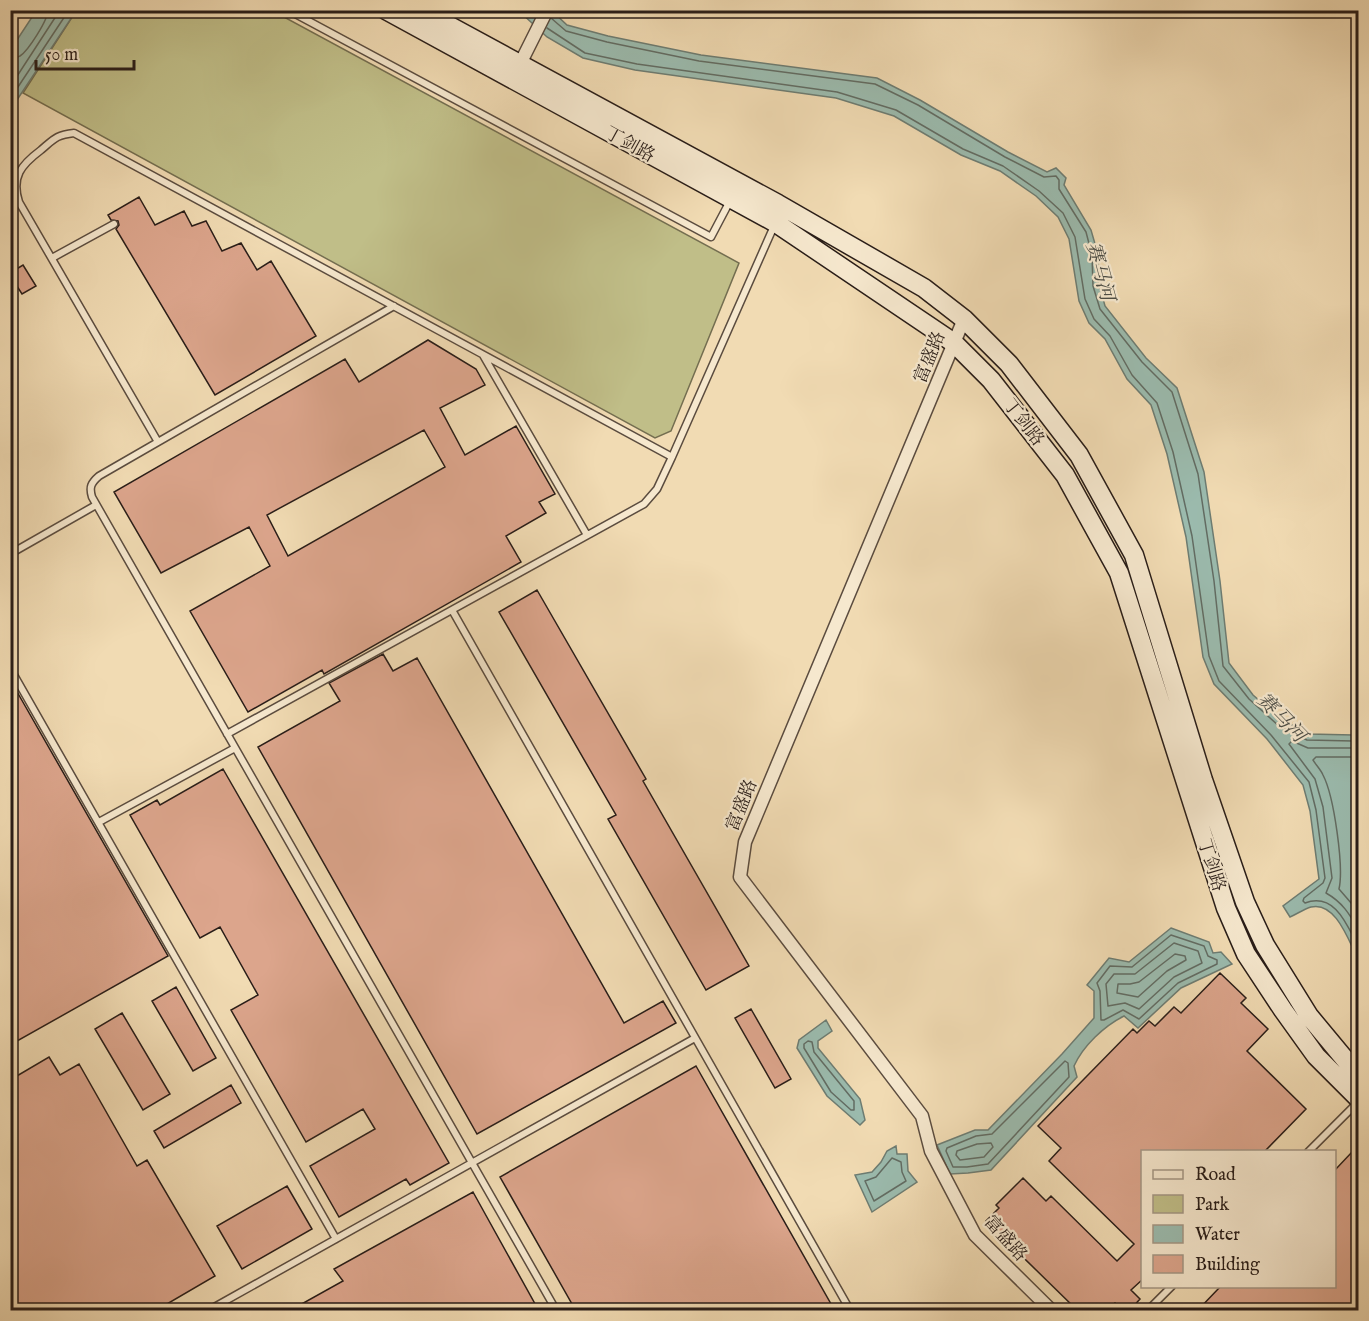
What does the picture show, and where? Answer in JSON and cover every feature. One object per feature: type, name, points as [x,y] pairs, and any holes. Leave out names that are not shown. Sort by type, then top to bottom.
[{"type":"main road","name":"丁剑路","points":[[386,10],[778,204],[924,288],[964,319],[1009,364],[1079,455],[1134,555],[1203,780],[1245,902],[1265,945],[1309,1016],[1359,1075]]},
{"type":"main road","name":"丁剑路","points":[[420,10],[516,73],[776,223],[954,344],[991,380],[1065,475],[1119,573],[1226,908],[1246,954],[1316,1056],[1359,1100]]},
{"type":"street","points":[[516,73],[547,10]]},
{"type":"street","name":"富盛路","points":[[964,319],[745,842],[740,877],[922,1116],[931,1151],[975,1235],[1051,1311]]},
{"type":"lane","points":[[288,10],[711,237],[731,199]]},
{"type":"lane","points":[[158,442],[19,202],[15,190],[24,162],[59,135],[74,133],[672,457]]},
{"type":"lane","points":[[227,734],[644,504],[657,489],[776,223]]},
{"type":"lane","points":[[52,258],[114,224]]},
{"type":"lane","points":[[394,306],[99,476],[91,483],[90,490],[96,505],[556,1311]]},
{"type":"lane","points":[[482,354],[587,536]]},
{"type":"lane","points":[[10,554],[96,505]]},
{"type":"lane","points":[[452,610],[850,1311]]},
{"type":"lane","points":[[10,668],[336,1239]]},
{"type":"lane","points":[[99,822],[235,748]]},
{"type":"lane","points":[[209,1311],[694,1038]]},
{"type":"lane","points":[[1310,1150],[1359,1100]]},
{"type":"lane","points":[[1148,1311],[1171,1288]]},
{"type":"green space","points":[[76,11],[273,11],[739,263],[671,431],[655,438],[23,93]]},
{"type":"water","points":[[36,11],[76,11],[11,109],[11,49]]},
{"type":"water","points":[[519,11],[552,11],[567,25],[701,55],[877,78],[1047,172],[1056,168],[1066,178],[1064,185],[1091,230],[1098,254],[1099,284],[1105,306],[1146,358],[1177,388],[1204,472],[1229,663],[1253,695],[1282,720],[1309,734],[1353,735],[1358,730],[1358,959],[1346,933],[1328,910],[1311,907],[1290,917],[1283,906],[1319,879],[1310,811],[1303,785],[1267,739],[1214,684],[1203,657],[1186,537],[1167,454],[1151,405],[1127,379],[1105,339],[1089,323],[1079,301],[1069,239],[1058,217],[1036,196],[1000,171],[961,155],[894,116],[836,98],[635,70],[583,58],[547,37]]},
{"type":"water","points":[[1171,928],[1209,942],[1213,953],[1221,952],[1232,964],[1181,988],[1138,1028],[1124,1016],[1109,1025],[1095,1037],[1078,1059],[1074,1066],[1077,1077],[991,1170],[950,1174],[937,1145],[975,1130],[988,1130],[1094,1018],[1094,991],[1087,985],[1109,958],[1129,962]]},
{"type":"water","points":[[826,1020],[832,1031],[818,1041],[818,1048],[860,1099],[865,1120],[860,1125],[827,1096],[797,1048],[799,1040]]},
{"type":"water","points":[[896,1146],[897,1154],[907,1154],[908,1171],[917,1182],[872,1212],[855,1175],[872,1172],[887,1151]]},
{"type":"building","points":[[139,197],[155,225],[184,211],[192,226],[206,221],[222,251],[241,243],[257,270],[271,261],[316,336],[215,395],[116,229],[119,225],[118,221],[111,220],[108,215]]},
{"type":"building","points":[[23,265],[36,286],[22,294],[15,283],[10,286],[10,273]]},
{"type":"building","points":[[428,340],[476,369],[485,385],[440,408],[465,455],[516,426],[555,494],[539,502],[546,513],[506,536],[521,562],[324,674],[322,670],[248,712],[190,611],[270,566],[249,527],[161,573],[114,492],[345,359],[359,382]],"holes":[[[424,430],[445,467],[288,556],[267,515]]]},
{"type":"building","points":[[537,590],[646,779],[643,781],[749,966],[706,990],[608,819],[616,815],[499,612]]},
{"type":"building","points":[[383,654],[393,671],[417,658],[624,1023],[663,1001],[676,1023],[477,1134],[258,747],[340,701],[329,683]]},
{"type":"building","points":[[16,690],[168,956],[10,1045],[10,693]]},
{"type":"building","points":[[223,769],[449,1163],[410,1185],[406,1179],[339,1217],[310,1166],[375,1129],[363,1109],[306,1142],[231,1010],[258,995],[220,927],[200,938],[130,815],[157,800],[160,805]]},
{"type":"building","points":[[1220,973],[1246,998],[1241,1003],[1268,1029],[1247,1051],[1306,1109],[1266,1150],[1141,1150],[1141,1281],[1131,1290],[1140,1299],[1129,1311],[1122,1311],[1115,1303],[1108,1311],[1078,1311],[986,1221],[999,1208],[996,1205],[1023,1178],[1046,1201],[1051,1196],[1117,1261],[1134,1244],[1049,1161],[1061,1148],[1038,1126],[1133,1029],[1137,1033],[1149,1021],[1155,1026],[1174,1007],[1181,1013]]},
{"type":"building","points":[[176,987],[216,1058],[193,1071],[152,1001]]},
{"type":"building","points":[[751,1009],[791,1079],[775,1088],[735,1018]]},
{"type":"building","points":[[122,1013],[170,1094],[143,1110],[95,1029]]},
{"type":"building","points":[[49,1057],[60,1075],[79,1064],[137,1166],[147,1160],[215,1276],[155,1311],[10,1311],[10,1080]]},
{"type":"building","points":[[696,1066],[835,1311],[576,1311],[500,1177]]},
{"type":"building","points":[[231,1085],[241,1103],[164,1148],[154,1131]]},
{"type":"building","points":[[1352,1152],[1359,1158],[1359,1311],[1197,1311],[1219,1288],[1336,1288],[1336,1169]]},
{"type":"building","points":[[287,1186],[312,1229],[242,1269],[217,1226]]},
{"type":"building","points":[[473,1192],[539,1311],[289,1311],[343,1281],[334,1269]]},
{"type":"water label","name":"赛马河","points":[[1101,271]]},
{"type":"water label","name":"赛马河","points":[[1282,717]]}]
